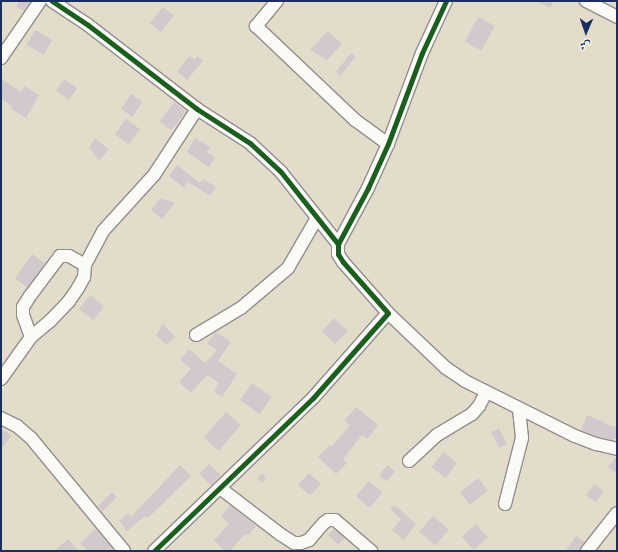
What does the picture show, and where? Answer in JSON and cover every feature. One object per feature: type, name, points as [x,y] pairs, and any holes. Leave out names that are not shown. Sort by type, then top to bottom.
[{"type":"street","points":[[1,58],[40,1]]},
{"type":"street","points":[[52,1],[88,25],[198,109],[250,143],[281,172],[338,244]]},
{"type":"street","points":[[277,1],[256,26],[355,120],[388,144]]},
{"type":"street","points":[[446,1],[422,53],[388,144],[368,188],[338,244],[338,254],[343,262],[388,313],[446,368],[486,392],[575,436],[596,444],[617,449]]},
{"type":"street","points":[[586,1],[617,17]]},
{"type":"street","points":[[1,379],[31,337],[50,321],[69,301],[84,277],[85,265],[103,231],[154,175],[198,109]]},
{"type":"street","points":[[196,335],[241,308],[288,268],[317,218]]},
{"type":"street","points":[[31,337],[23,315],[23,307],[60,256],[69,256],[85,265]]},
{"type":"street","points":[[154,551],[313,398],[388,313]]},
{"type":"street","points":[[409,461],[437,435],[472,414],[480,406],[486,392]]},
{"type":"street","points":[[505,504],[522,438],[519,408]]},
{"type":"street","points":[[1,418],[17,426],[31,438],[124,551]]},
{"type":"street","points":[[220,488],[294,543],[301,543],[309,540],[324,523],[328,520],[335,520],[371,551]]},
{"type":"street","points":[[587,551],[617,513]]},
{"type":"building","points":[[19,1],[31,1],[24,11],[16,7]]},
{"type":"building","points":[[537,1],[554,1],[550,8]]},
{"type":"building","points":[[163,7],[174,16],[161,32],[150,23]]},
{"type":"building","points":[[478,17],[495,26],[482,51],[465,42]]},
{"type":"building","points":[[35,30],[52,40],[44,55],[26,45]]},
{"type":"building","points":[[328,31],[342,44],[327,60],[310,50]]},
{"type":"building","points":[[351,53],[356,57],[341,75],[336,72]]},
{"type":"building","points":[[189,56],[195,59],[197,56],[203,61],[187,80],[177,71]]},
{"type":"building","points":[[1,79],[21,92],[24,86],[39,95],[26,118],[11,109],[12,106],[1,99]]},
{"type":"building","points":[[64,79],[77,88],[69,100],[56,90]]},
{"type":"building","points":[[131,94],[143,102],[133,117],[121,109]]},
{"type":"building","points":[[174,102],[186,111],[172,130],[160,121]]},
{"type":"building","points":[[126,119],[140,129],[129,144],[115,134]]},
{"type":"building","points":[[195,138],[210,147],[207,152],[215,157],[209,167],[187,152]]},
{"type":"building","points":[[95,139],[109,149],[99,161],[89,147]]},
{"type":"building","points":[[177,165],[200,183],[203,179],[216,187],[210,196],[188,182],[184,188],[169,176]]},
{"type":"building","points":[[160,198],[175,203],[162,219],[151,210]]},
{"type":"building","points":[[32,254],[45,263],[28,288],[15,279]]},
{"type":"building","points":[[90,295],[104,306],[93,320],[79,309]]},
{"type":"building","points":[[334,318],[348,331],[336,344],[322,331]]},
{"type":"building","points":[[163,324],[175,337],[166,345],[156,335]]},
{"type":"building","points":[[216,332],[231,342],[218,361],[237,374],[222,397],[214,392],[219,383],[207,375],[191,393],[179,382],[191,369],[180,360],[189,349],[205,363],[217,350],[207,343]]},
{"type":"building","points":[[252,383],[272,397],[260,414],[240,400]]},
{"type":"building","points":[[356,407],[378,425],[367,439],[362,435],[343,459],[347,463],[336,474],[318,457],[329,445],[331,447],[350,425],[344,421]]},
{"type":"building","points":[[226,412],[241,425],[219,451],[204,438]]},
{"type":"building","points":[[587,415],[605,422],[604,424],[617,427],[617,439],[614,438],[613,440],[598,437],[581,430]]},
{"type":"building","points":[[1,428],[11,436],[1,449]]},
{"type":"building","points":[[499,428],[507,444],[499,448],[491,432]]},
{"type":"building","points":[[443,452],[457,463],[445,478],[431,467]]},
{"type":"building","points":[[617,456],[617,474],[608,467]]},
{"type":"building","points":[[209,464],[221,475],[211,485],[199,474]]},
{"type":"building","points":[[180,465],[191,476],[148,518],[145,516],[127,531],[119,521],[128,513],[131,517]]},
{"type":"building","points":[[387,465],[395,471],[387,481],[379,475]]},
{"type":"building","points":[[262,473],[266,478],[262,483],[257,478]]},
{"type":"building","points":[[309,473],[321,484],[310,496],[298,485]]},
{"type":"building","points":[[478,478],[488,491],[470,505],[460,492]]},
{"type":"building","points":[[369,481],[383,493],[369,508],[356,496]]},
{"type":"building","points":[[594,484],[604,491],[596,502],[586,495]]},
{"type":"building","points":[[112,492],[117,497],[103,511],[98,506]]},
{"type":"building","points":[[230,505],[256,526],[248,536],[245,534],[230,551],[225,551],[214,541],[229,523],[221,517]]},
{"type":"building","points":[[393,506],[396,506],[416,524],[404,540],[392,530],[401,519],[390,509]]},
{"type":"building","points":[[433,516],[449,530],[435,546],[419,532]]},
{"type":"building","points":[[476,524],[488,538],[473,550],[462,536]]},
{"type":"building","points":[[96,529],[114,551],[88,551],[80,543]]},
{"type":"building","points":[[334,529],[345,538],[338,545],[328,535]]},
{"type":"building","points":[[576,536],[585,542],[580,551],[565,551]]},
{"type":"building","points":[[68,539],[79,551],[54,551]]},
{"type":"cycle path","points":[[52,1],[88,25],[197,109],[250,143],[281,172],[338,244]]},
{"type":"cycle path","points":[[154,551],[313,398],[388,313],[343,262],[338,254],[338,244],[368,188],[388,144],[422,53],[446,1]]}]
